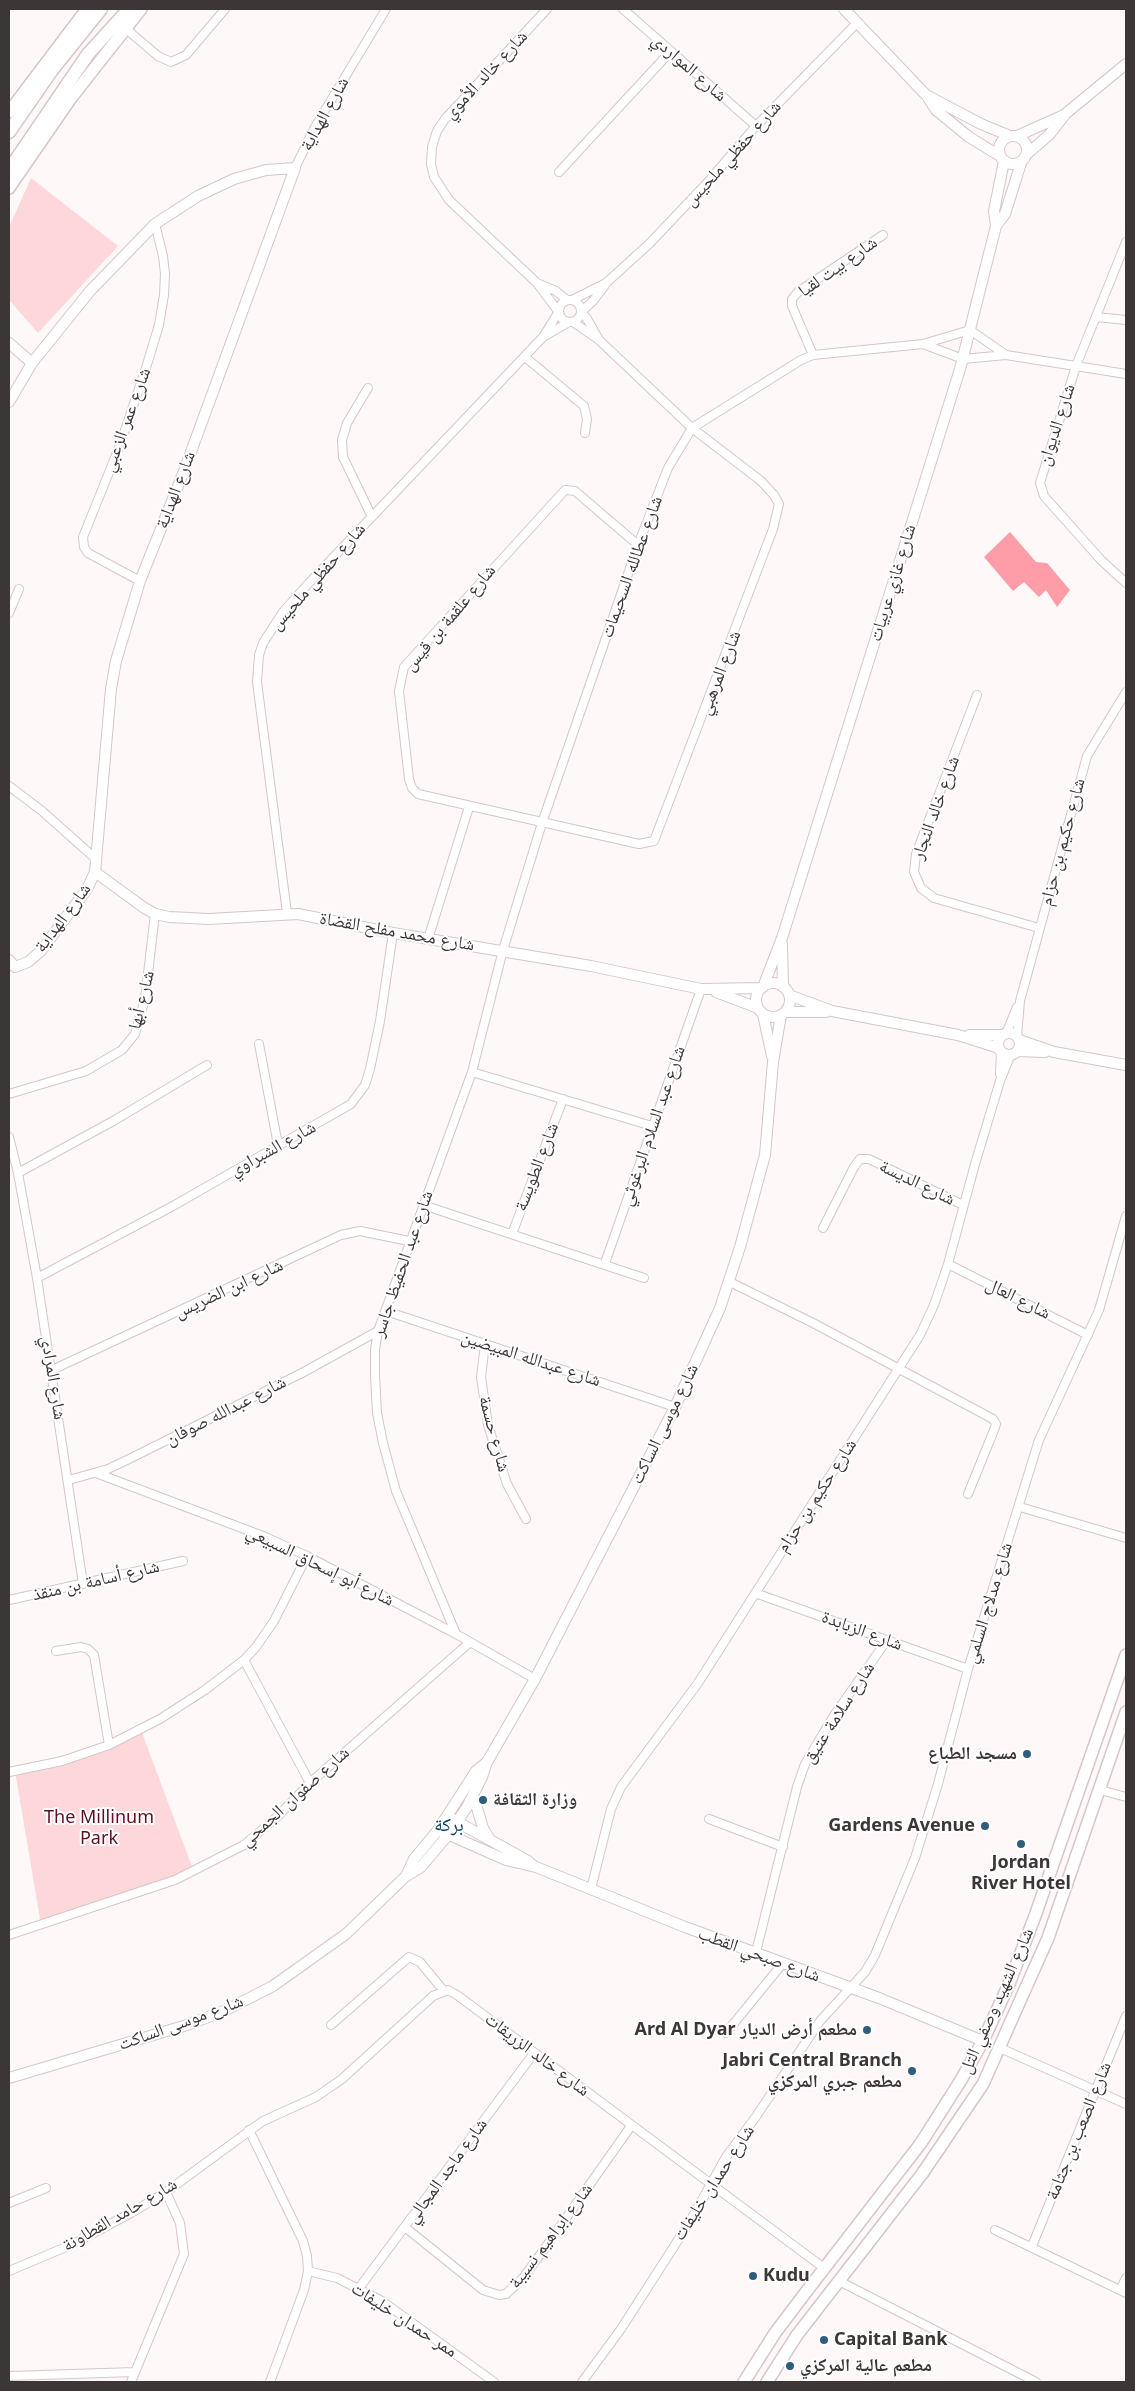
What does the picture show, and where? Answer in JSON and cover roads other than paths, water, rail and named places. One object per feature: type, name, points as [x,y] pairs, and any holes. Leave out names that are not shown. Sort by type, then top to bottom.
[{"type":"main road","points":[[9,112],[87,9]]},
{"type":"main road","points":[[9,132],[52,70],[100,9]]},
{"type":"main road","points":[[9,170],[84,60],[129,9]]},
{"type":"main road","points":[[9,188],[45,135],[125,28],[142,9]]},
{"type":"main road","name":"شارع الشهيد وصفي التل","points":[[744,2382],[775,2333],[907,2163],[943,2110],[983,2041],[1009,1984],[1035,1916],[1126,1655]]},
{"type":"main road","name":"شارع الشهيد وصفي التل","points":[[768,2382],[797,2336],[922,2174],[983,2084],[1048,1938],[1126,1712]]},
{"type":"main road","points":[[907,2163],[922,2174]]},
{"type":"main road","points":[[887,2190],[902,2200]]},
{"type":"street","points":[[125,28],[158,56],[171,62],[186,55],[225,9]]},
{"type":"street","name":"شارع الهداية","points":[[11,965],[28,962],[46,945],[87,889],[95,872],[114,673],[140,580],[184,471],[295,168],[315,127],[386,9]]},
{"type":"street","name":"شارع خالد الأموي","points":[[548,9],[445,118],[435,139],[431,164],[434,177],[449,200],[537,283],[558,312]]},
{"type":"street","name":"شارع المواردي","points":[[623,9],[756,126]]},
{"type":"street","points":[[844,9],[927,96],[936,110],[980,145],[1015,165],[1021,163],[1028,152],[1049,135],[1064,115],[1126,64]]},
{"type":"street","name":"شارع حفظي ملحيس","points":[[581,312],[593,301],[606,283],[650,243],[756,126],[858,22]]},
{"type":"street","points":[[559,172],[670,52]]},
{"type":"street","points":[[927,96],[980,124],[1025,142],[1028,152]]},
{"type":"street","points":[[1002,159],[1000,146],[1005,138],[1064,115]]},
{"type":"street","name":"شارع غازي عربيات","points":[[996,226],[994,211],[1002,159]]},
{"type":"street","name":"شارع غازي عربيات","points":[[762,988],[782,938],[963,359],[996,226],[1007,208],[1021,163]]},
{"type":"street","points":[[9,402],[32,363],[90,291],[155,224],[198,196],[234,180],[266,170],[295,168]]},
{"type":"street","name":"شارع عمر الزعبي","points":[[140,580],[96,559],[88,553],[83,543],[86,527],[120,445],[146,368],[158,325],[164,295],[165,274],[163,256],[155,224]]},
{"type":"street","name":"شارع بيت لقيا","points":[[813,355],[792,306],[792,299],[798,292],[884,235]]},
{"type":"street","name":"شارع الديوان","points":[[1126,242],[1076,366],[1041,476],[1041,491],[1101,560],[1126,584]]},
{"type":"street","name":"شارع خالد الأموي","points":[[537,283],[556,291],[570,300]]},
{"type":"street","name":"شارع حفظي ملحيس","points":[[570,300],[606,283]]},
{"type":"street","points":[[599,340],[586,317],[581,312],[580,306],[570,300],[560,304],[558,312],[562,319],[571,322],[599,340],[692,428]]},
{"type":"street","name":"شارع حفظي ملحيس","points":[[288,913],[257,682],[258,655],[270,630],[283,612],[544,337],[558,312]]},
{"type":"street","points":[[571,322],[581,312]]},
{"type":"street","points":[[1096,317],[1126,320]]},
{"type":"street","name":"شارع حفظي ملحيس","points":[[544,337],[571,322]]},
{"type":"street","points":[[970,330],[1006,355]]},
{"type":"street","name":"شارع عطالله السحيمات","points":[[503,950],[542,823],[638,544],[668,468],[692,428],[801,360],[813,355],[923,344],[970,330]]},
{"type":"street","points":[[9,334],[18,350]]},
{"type":"street","points":[[9,343],[32,363]]},
{"type":"street","name":"شارع عطالله السحيمات","points":[[923,344],[963,359]]},
{"type":"street","points":[[963,359],[1006,355],[1126,374]]},
{"type":"street","points":[[525,357],[584,406],[587,419],[585,433]]},
{"type":"street","points":[[368,388],[346,424],[342,440],[343,457],[372,517]]},
{"type":"street","name":"شارع المرهبي","points":[[542,823],[640,844],[654,841],[774,529],[779,504],[774,495],[761,481],[692,428]]},
{"type":"street","name":"شارع علقمة بن قيس","points":[[542,823],[426,798],[412,788],[409,779],[399,691],[404,667],[564,490],[575,491],[638,544]]},
{"type":"street","points":[[9,613],[18,589]]},
{"type":"street","name":"شارع حكيم بن حزام","points":[[1004,1034],[1020,1001],[1087,756],[1126,692]]},
{"type":"street","name":"شارع خالد النجار","points":[[977,695],[916,854],[914,872],[921,888],[934,898],[1039,928]]},
{"type":"street","points":[[9,786],[42,811],[97,860]]},
{"type":"street","points":[[428,938],[469,807]]},
{"type":"street","name":"شارع محمد مفلح القضاة","points":[[95,872],[155,914],[189,919],[288,913],[393,933],[503,950],[705,989],[761,1011]]},
{"type":"street","name":"شارع أبها","points":[[9,1094],[86,1071],[122,1050],[135,1034],[147,990],[155,914]]},
{"type":"street","name":"شارع الشبراوي","points":[[37,1278],[173,1206],[345,1108],[359,1095],[364,1085],[380,1021],[393,933]]},
{"type":"street","name":"شارع غازي عربيات","points":[[782,938],[786,991]]},
{"type":"street","name":"شارع عبد الحفيظ جاسر","points":[[456,1634],[396,1491],[377,1413],[375,1350],[378,1332],[409,1241],[472,1072],[503,950]]},
{"type":"street","points":[[832,1012],[774,984],[762,988],[757,996],[761,1011],[772,1017],[783,1014],[832,1012],[958,1035],[1007,1051],[1054,1052],[1126,1065]]},
{"type":"street","name":"شارع محمد مفلح القضاة","points":[[705,989],[762,988]]},
{"type":"street","name":"شارع عبد السلام البرغوثي","points":[[605,1263],[652,1126],[705,989]]},
{"type":"street","points":[[783,1014],[789,1004],[786,991]]},
{"type":"street","name":"شارع حكيم بن حزام","points":[[1018,1038],[1020,1001]]},
{"type":"street","name":"شارع موسى الساكت","points":[[761,1011],[773,1062]]},
{"type":"street","name":"شارع موسى الساكت","points":[[9,2078],[187,2025],[247,2000],[273,1986],[346,1934],[405,1876],[422,1867],[448,1835],[473,1795],[487,1762],[535,1679],[675,1407],[720,1308],[740,1247],[765,1155],[773,1062],[783,1014]]},
{"type":"street","points":[[958,1035],[1004,1034],[1054,1052]]},
{"type":"street","points":[[1004,1034],[999,1041],[1007,1051]]},
{"type":"street","points":[[1007,1051],[1020,1046],[1018,1038]]},
{"type":"street","points":[[259,1044],[278,1145]]},
{"type":"street","name":"شارع حكيم بن حزام","points":[[591,1889],[611,1809],[621,1787],[698,1683],[920,1335],[934,1305],[948,1264],[1007,1051]]},
{"type":"street","points":[[18,1173],[115,1120],[208,1065]]},
{"type":"street","points":[[472,1072],[652,1126]]},
{"type":"street","name":"شارع الطويسة","points":[[512,1234],[562,1099]]},
{"type":"street","name":"شارع المرادي","points":[[9,1137],[18,1173],[37,1278],[69,1480],[83,1584]]},
{"type":"street","name":"شارع الديسة","points":[[823,1228],[854,1167],[860,1159],[869,1159],[963,1205]]},
{"type":"street","points":[[423,1205],[605,1263],[644,1278]]},
{"type":"street","name":"شارع مدلاج السلمي","points":[[850,1987],[865,1972],[875,1955],[915,1858],[938,1784],[968,1669],[1020,1507],[1039,1440],[1088,1335],[1108,1283],[1126,1216]]},
{"type":"street","name":"شارع ابن الضريس","points":[[52,1370],[341,1236],[360,1231],[409,1241]]},
{"type":"street","name":"شارع العال","points":[[948,1264],[1088,1335]]},
{"type":"street","points":[[728,1281],[772,1301],[993,1419],[996,1424],[968,1494]]},
{"type":"street","name":"شارع عبدالله المبيضين","points":[[386,1311],[675,1407]]},
{"type":"street","name":"شارع عبدالله صوفان","points":[[69,1480],[96,1473],[162,1443],[378,1332]]},
{"type":"street","name":"شارع حسمة","points":[[484,1344],[481,1377],[488,1425],[507,1484],[526,1519]]},
{"type":"street","name":"شارع أبو إسحاق السبيعي","points":[[96,1473],[263,1536],[306,1556],[456,1634],[535,1679]]},
{"type":"street","points":[[1020,1507],[1126,1538]]},
{"type":"street","points":[[9,1772],[62,1761],[109,1745],[160,1719],[205,1690],[244,1660],[274,1621],[306,1556]]},
{"type":"street","name":"شارع أسامة بن منقذ","points":[[9,1600],[184,1561]]},
{"type":"street","name":"شارع الزبابدة","points":[[755,1593],[968,1669]]},
{"type":"street","name":"شارع سلامة عتيق","points":[[756,1952],[797,1787],[815,1744],[887,1640]]},
{"type":"street","name":"شارع صفوان الجمحي","points":[[9,1935],[154,1888],[219,1859],[259,1833],[310,1783],[469,1643]]},
{"type":"street","points":[[56,1651],[81,1647],[94,1655],[109,1745]]},
{"type":"street","points":[[244,1660],[310,1783]]},
{"type":"street","name":"شارع موسى الساكت","points":[[405,1876],[414,1859],[438,1830],[476,1771],[487,1762]]},
{"type":"street","points":[[1100,1790],[1126,1797]]},
{"type":"street","points":[[473,1795],[483,1828],[491,1841]]},
{"type":"street","name":"شارع صبحي القطب","points":[[447,1816],[528,1860],[536,1867]]},
{"type":"street","points":[[709,1819],[783,1847]]},
{"type":"street","name":"شارع صبحي القطب","points":[[438,1830],[506,1860],[536,1867],[677,1924],[850,1987],[983,2041]]},
{"type":"street","points":[[270,2382],[298,2311],[308,2271],[303,2241],[249,2130],[276,2114],[316,2097],[342,2079],[433,1996],[443,1990],[420,1962],[409,1957],[331,2025]]},
{"type":"street","points":[[726,2033],[783,1963]]},
{"type":"street","name":"شارع حمدان خليفات","points":[[582,2382],[621,2328],[689,2223],[726,2157],[755,2118],[820,2020],[850,1987]]},
{"type":"street","name":"شارع خالد الزريقات","points":[[443,1990],[458,1994],[631,2126],[824,2268]]},
{"type":"street","name":"شارع الصعب بن جثامة","points":[[1032,2246],[1126,2016]]},
{"type":"street","points":[[1000,2048],[1126,2104]]},
{"type":"street","name":"شارع ماجد المجالي","points":[[359,2288],[406,2228],[496,2102],[534,2053]]},
{"type":"street","name":"شارع إبراهيم نسيبة","points":[[406,2228],[484,2290],[499,2295],[506,2294],[523,2278],[631,2126]]},
{"type":"street","name":"شارع حامد القطاونة","points":[[9,2271],[72,2244],[166,2192],[249,2130]]},
{"type":"street","points":[[9,2204],[46,2188]]},
{"type":"street","points":[[131,2382],[184,2254],[180,2223],[166,2192]]},
{"type":"street","points":[[995,2230],[1032,2246],[1123,2292],[1126,2278]]},
{"type":"street","name":"ممر حمدان خليفات","points":[[308,2271],[337,2278],[359,2288],[402,2314],[494,2382]]},
{"type":"street","points":[[839,2280],[1036,2382]]},
{"type":"street","points":[[9,2376],[135,2372]]},
{"type":"place","name":"مسجد الطباع","points":[[1027,1754]]},
{"type":"place","name":"وزارة الثقافة","points":[[483,1800]]},
{"type":"place","name":"Gardens Avenue","points":[[985,1826]]},
{"type":"place","name":"Jordan River Hotel","points":[[1021,1844]]},
{"type":"place","name":"Ard Al Dyar مطعم أرض الديار","points":[[867,2030]]},
{"type":"place","name":"Jabri Central Branch مطعم جبري المركزي","points":[[912,2071]]},
{"type":"place","name":"Kudu","points":[[753,2276]]},
{"type":"place","name":"Capital Bank","points":[[824,2340]]},
{"type":"place","name":"مطعم عالية المركزي","points":[[790,2366]]},
{"type":"district","name":"بركة","points":[[449,1826]]},
{"type":"park label","name":"The Millinum Park","points":[[99,1828]]}]
